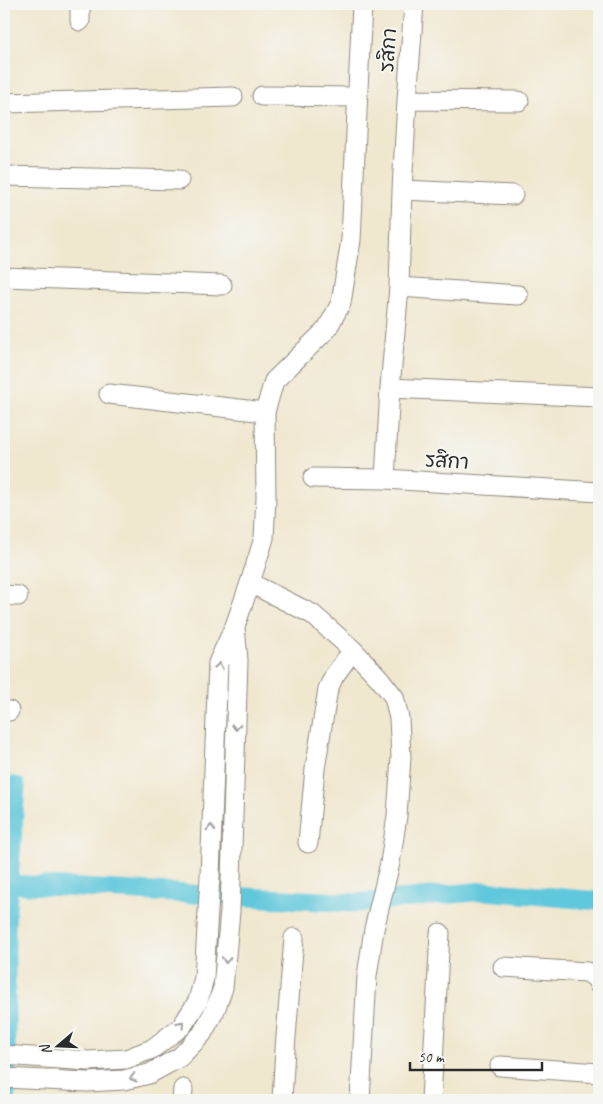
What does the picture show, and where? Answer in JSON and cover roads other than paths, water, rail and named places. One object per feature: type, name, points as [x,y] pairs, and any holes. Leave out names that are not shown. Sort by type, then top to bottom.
[{"type":"street","points":[[13,1056],[88,1062],[126,1060],[152,1049],[182,1026],[198,1001],[204,978],[208,912],[218,663],[235,626],[264,538],[266,498],[265,412],[274,381],[327,329],[341,303],[351,240],[362,4]]},
{"type":"street","name":"รสิกา","points":[[414,4],[402,190],[399,287],[390,388],[385,480],[599,492]]},
{"type":"street","points":[[262,96],[357,97]]},
{"type":"street","points":[[4,103],[233,97]]},
{"type":"street","name":"รสิกา","points":[[407,100],[519,101]]},
{"type":"street","points":[[4,176],[179,180]]},
{"type":"street","points":[[402,190],[513,195]]},
{"type":"street","points":[[4,277],[222,285]]},
{"type":"street","points":[[399,287],[518,295]]},
{"type":"street","points":[[390,388],[599,397]]},
{"type":"street","points":[[109,394],[265,412]]},
{"type":"street","points":[[313,478],[385,480]]},
{"type":"street","points":[[250,584],[312,614],[353,650],[380,679],[394,698],[399,718],[401,757],[397,816],[390,863],[374,929],[367,976],[360,1100]]},
{"type":"street","points":[[13,1078],[87,1082],[124,1080],[150,1074],[180,1057],[202,1034],[215,1010],[224,988],[230,911],[238,660],[235,626]]},
{"type":"street","points":[[308,843],[315,769],[328,689],[334,676],[353,650]]},
{"type":"street","points":[[431,1100],[440,933]]},
{"type":"street","points":[[282,1100],[294,938]]},
{"type":"street","points":[[503,967],[587,972],[596,978],[599,985]]},
{"type":"street","points":[[87,1082],[88,1062]]},
{"type":"street","points":[[500,1066],[599,1073]]},
{"type":"waterway","points":[[4,786],[16,786],[6,923],[6,1100]]},
{"type":"waterway","points":[[9,884],[357,903],[485,891],[599,901]]}]
